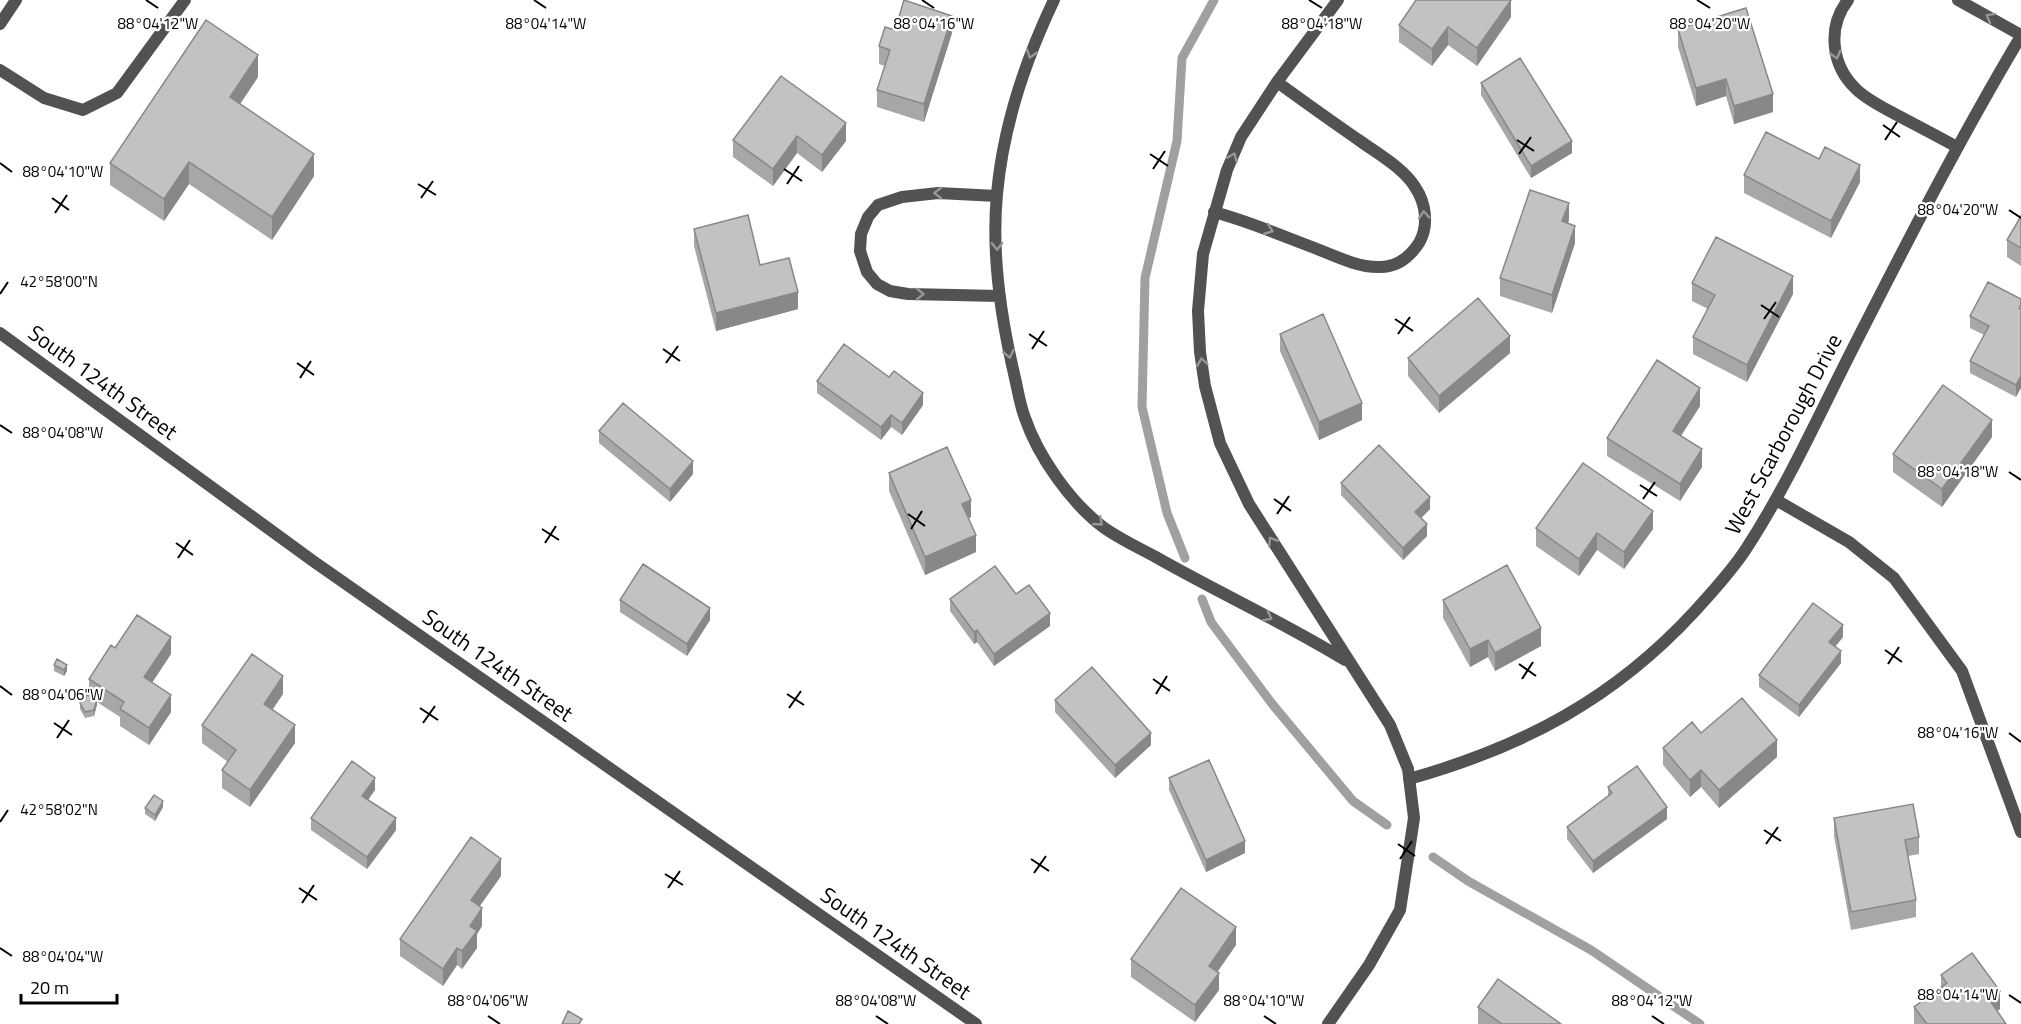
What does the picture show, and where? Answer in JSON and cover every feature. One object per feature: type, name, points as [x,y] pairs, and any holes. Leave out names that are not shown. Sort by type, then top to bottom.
[{"type":"street","points":[[0,24],[16,0]]},
{"type":"street","points":[[0,70],[44,98],[83,110],[117,93],[185,0]]},
{"type":"street","points":[[1054,0],[1035,39],[1015,100],[1000,169],[997,196],[996,253],[1004,329],[1025,419],[1050,469],[1067,493],[1103,527],[1187,575],[1313,640],[1348,662]]},
{"type":"street","points":[[1328,1024],[1369,965],[1400,910],[1414,818],[1408,769],[1390,725],[1248,504],[1220,443],[1205,386],[1200,352],[1198,311],[1203,254],[1227,170],[1241,137],[1277,82],[1338,0]]},
{"type":"street","points":[[1848,0],[1842,8],[1835,27],[1833,47],[1839,65],[1855,89],[1880,106],[1957,147]]},
{"type":"street","points":[[1958,0],[2021,36]]},
{"type":"street","name":"West Scarborough Drive","points":[[1409,779],[1460,765],[1540,731],[1598,696],[1629,673],[1679,628],[1721,583],[1745,551],[1776,500],[1957,147],[2021,36]]},
{"type":"street","points":[[1214,212],[1240,219],[1347,261],[1377,268],[1395,265],[1412,254],[1422,238],[1425,222],[1423,205],[1409,179],[1377,153],[1277,82]]},
{"type":"street","points":[[997,196],[938,193],[902,196],[878,205],[868,217],[861,234],[860,251],[867,272],[877,284],[890,291],[908,294],[1000,296]]},
{"type":"street","name":"South 124th Street","points":[[0,333],[313,561],[976,1024]]},
{"type":"street","points":[[1776,500],[1849,542],[1894,578],[1962,672],[2021,832]]},
{"type":"building","points":[[904,0],[952,16],[924,104],[877,90],[890,50],[879,46],[885,27],[895,30]]},
{"type":"building","points":[[1416,0],[1511,0],[1477,48],[1448,27],[1432,49],[1399,25]]},
{"type":"building","points":[[1746,8],[1773,94],[1734,106],[1726,79],[1696,88],[1678,29]]},
{"type":"building","points":[[206,20],[258,55],[230,97],[314,154],[272,217],[189,162],[164,199],[110,163]]},
{"type":"building","points":[[1520,58],[1572,141],[1531,166],[1481,83]]},
{"type":"building","points":[[781,76],[846,123],[822,155],[797,136],[773,169],[733,140]]},
{"type":"building","points":[[1766,132],[1819,159],[1825,147],[1860,165],[1831,221],[1744,175]]},
{"type":"building","points":[[1530,190],[1569,203],[1562,221],[1575,226],[1552,295],[1500,278]]},
{"type":"building","points":[[748,215],[760,265],[789,258],[798,292],[716,313],[694,229]]},
{"type":"building","points":[[2021,216],[2021,248],[2007,240]]},
{"type":"building","points":[[1716,237],[1793,276],[1747,365],[1693,337],[1715,295],[1692,283]]},
{"type":"building","points":[[1988,282],[2021,299],[2019,308],[2021,309],[2021,376],[2016,385],[1970,361],[1989,326],[1970,316]]},
{"type":"building","points":[[1478,298],[1510,336],[1439,396],[1408,358]]},
{"type":"building","points":[[1323,314],[1362,403],[1319,422],[1280,334]]},
{"type":"building","points":[[844,344],[889,377],[894,371],[923,393],[902,423],[891,415],[881,427],[817,381]]},
{"type":"building","points":[[1657,360],[1700,388],[1673,431],[1702,449],[1680,484],[1607,438]]},
{"type":"building","points":[[1943,385],[1992,420],[1942,489],[1893,454]]},
{"type":"building","points":[[623,403],[693,461],[670,489],[599,431]]},
{"type":"building","points":[[1379,445],[1430,497],[1415,512],[1427,524],[1403,548],[1341,483]]},
{"type":"building","points":[[947,447],[971,500],[962,504],[976,535],[925,557],[889,473]]},
{"type":"building","points":[[1583,463],[1653,511],[1624,552],[1597,533],[1579,559],[1536,528]]},
{"type":"building","points":[[643,564],[710,608],[687,644],[620,600]]},
{"type":"building","points":[[1507,565],[1541,628],[1495,653],[1488,640],[1470,649],[1443,600]]},
{"type":"building","points":[[995,566],[1016,594],[1029,585],[1050,613],[994,654],[977,630],[974,632],[950,599]]},
{"type":"building","points":[[1813,603],[1843,625],[1829,642],[1841,651],[1799,705],[1759,675]]},
{"type":"building","points":[[137,615],[171,637],[144,677],[171,695],[149,728],[120,709],[124,702],[89,679],[111,645],[115,648]]},
{"type":"building","points":[[252,654],[283,676],[264,704],[295,725],[250,790],[222,770],[236,750],[202,725]]},
{"type":"building","points":[[57,659],[67,665],[64,670],[54,665]]},
{"type":"building","points":[[1092,667],[1151,733],[1115,765],[1055,700]]},
{"type":"building","points":[[87,695],[97,699],[94,710],[85,712],[80,703]]},
{"type":"building","points":[[1742,698],[1777,740],[1719,790],[1701,770],[1690,780],[1663,748],[1692,722],[1701,733]]},
{"type":"building","points":[[1209,760],[1245,841],[1206,860],[1169,778]]},
{"type":"building","points":[[352,761],[375,778],[362,796],[396,818],[367,857],[311,818]]},
{"type":"building","points":[[1637,766],[1667,807],[1593,861],[1567,827],[1612,793],[1608,787]]},
{"type":"building","points":[[154,795],[163,801],[155,815],[145,808]]},
{"type":"building","points":[[1913,804],[1919,837],[1905,840],[1916,900],[1851,912],[1834,818]]},
{"type":"building","points":[[471,837],[501,859],[471,900],[482,908],[470,926],[477,931],[462,951],[457,948],[443,969],[400,939]]},
{"type":"building","points":[[1181,888],[1236,927],[1209,966],[1219,973],[1195,1005],[1131,959]]},
{"type":"building","points":[[1972,953],[2000,991],[1989,999],[2006,1024],[1927,1024],[1914,1007],[1947,983],[1941,975]]},
{"type":"building","points":[[1498,979],[1561,1024],[1502,1024],[1478,1007]]},
{"type":"building","points":[[568,1011],[582,1019],[579,1024],[562,1024]]},
{"type":"waterway","points":[[1185,558],[1167,513],[1142,407],[1145,278],[1177,141],[1182,58],[1214,0]]},
{"type":"waterway","points":[[1202,599],[1211,622],[1273,705],[1353,801],[1387,825]]},
{"type":"waterway","points":[[1433,857],[1468,881],[1591,950],[1700,1024]]}]
